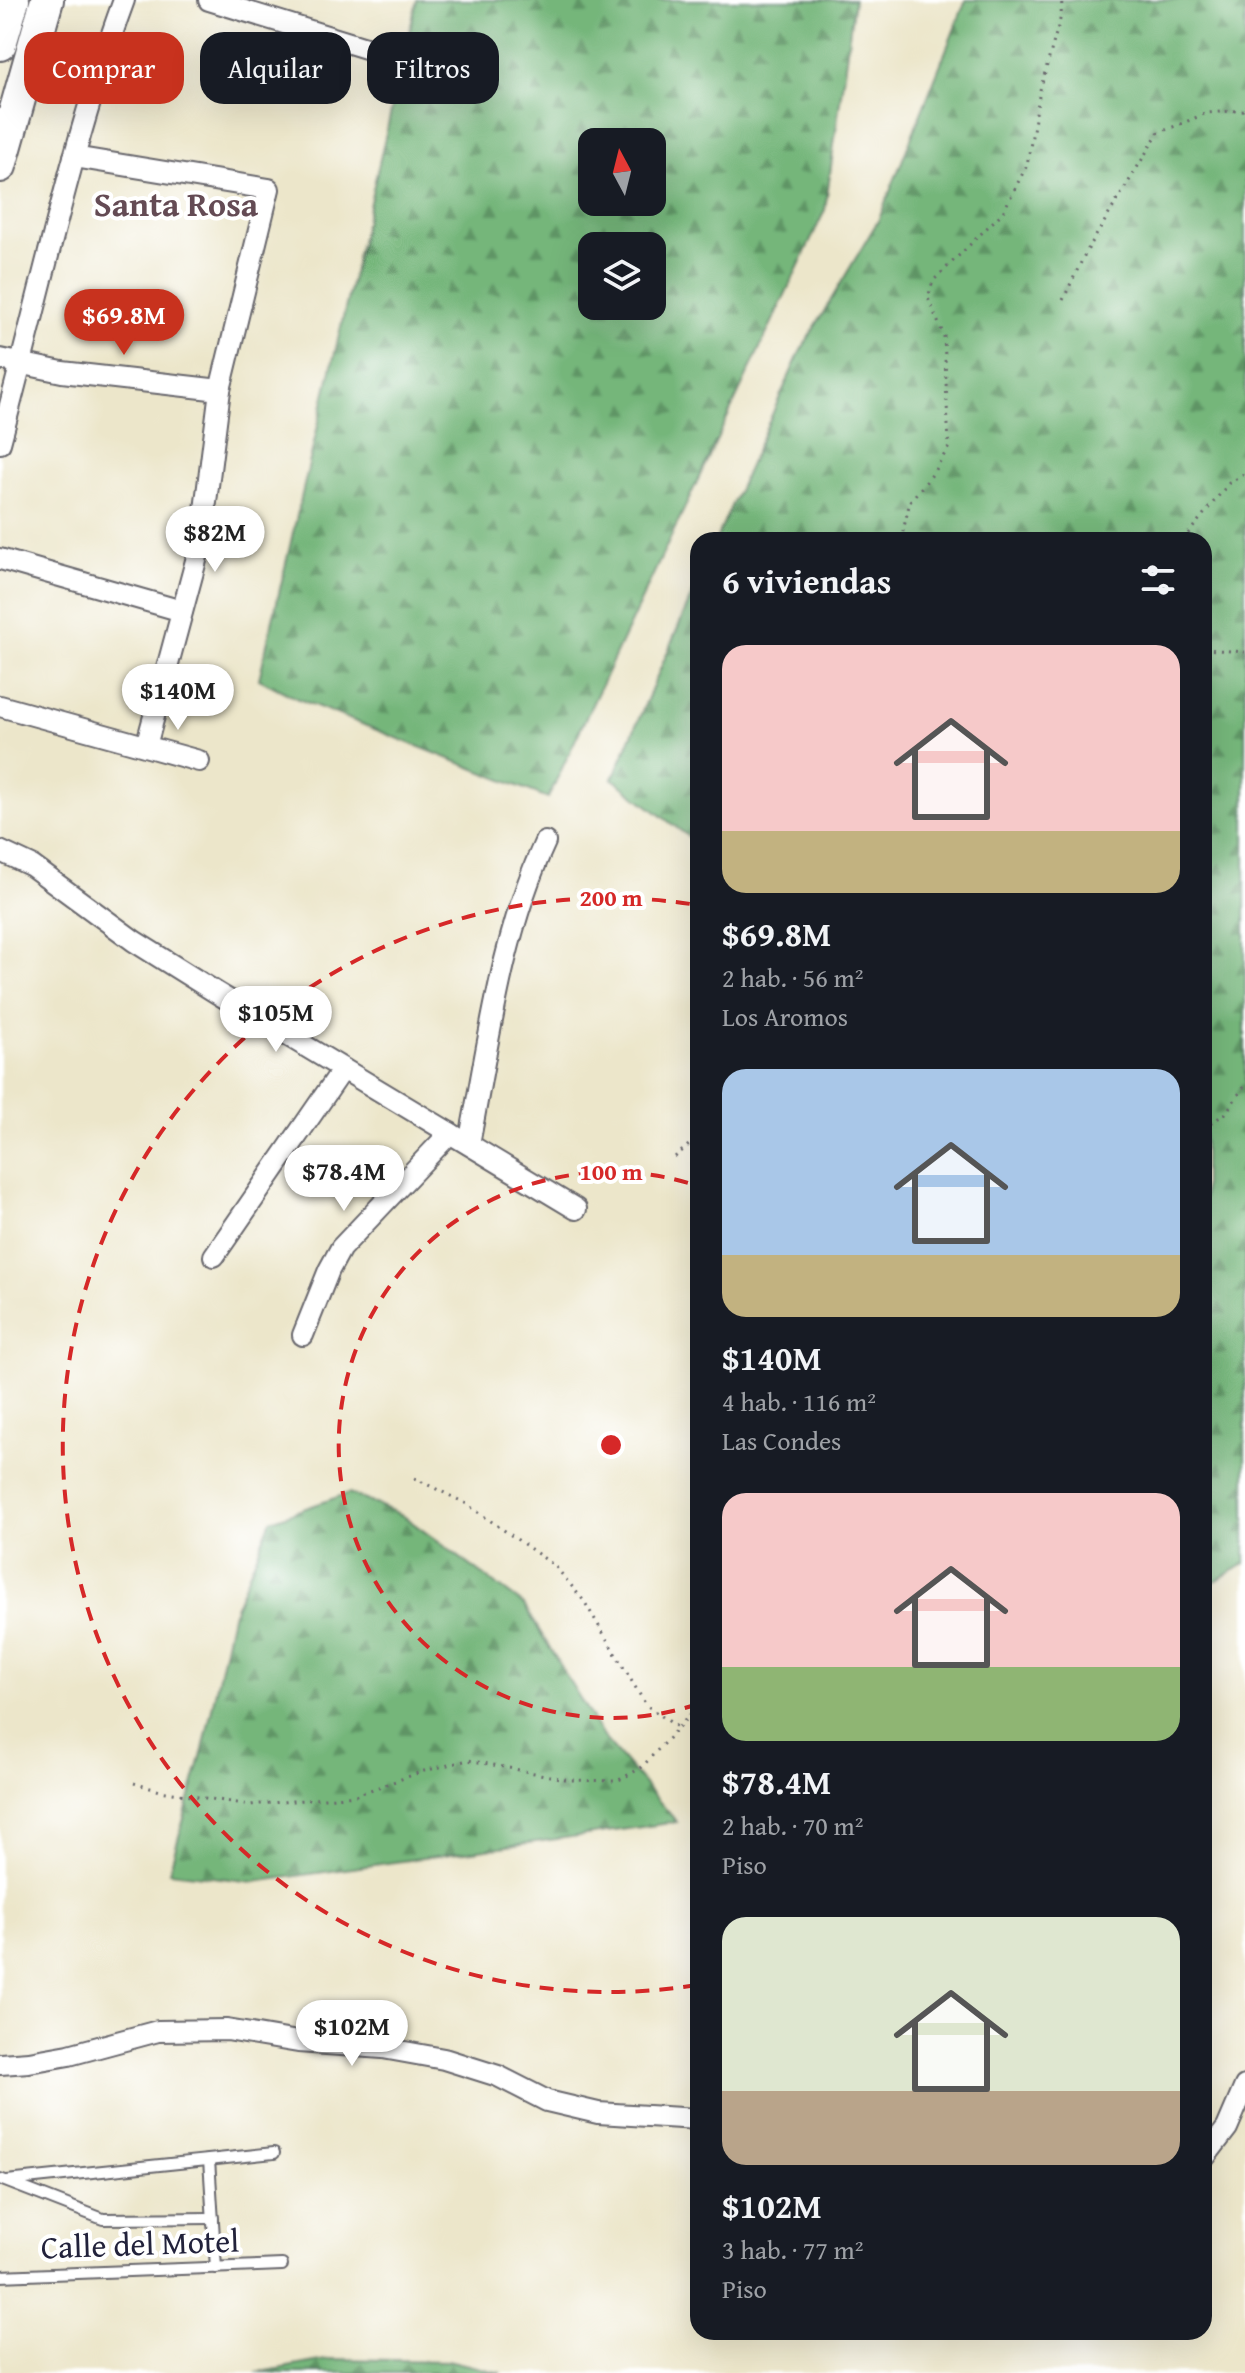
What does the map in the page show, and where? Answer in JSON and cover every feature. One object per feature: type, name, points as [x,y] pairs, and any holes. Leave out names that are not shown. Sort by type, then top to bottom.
[{"type":"highway","points":[[0,44],[13,0]]},
{"type":"highway","points":[[0,166],[47,0]]},
{"type":"street","points":[[0,443],[98,71],[124,0]]},
{"type":"street","points":[[209,0],[367,48]]},
{"type":"street","points":[[74,157],[269,189],[220,390],[201,542],[146,746]]},
{"type":"street","points":[[0,359],[62,372],[220,390]]},
{"type":"street","points":[[0,559],[182,611]]},
{"type":"street","points":[[0,706],[199,761]]},
{"type":"street","points":[[469,1144],[511,930],[545,842]]},
{"type":"street","points":[[0,851],[32,866],[134,941],[576,1209]]},
{"type":"street","points":[[214,1256],[343,1069]]},
{"type":"street","points":[[303,1335],[341,1248],[450,1133]]},
{"type":"street","points":[[0,2064],[69,2055],[158,2031],[227,2030],[298,2042],[383,2048],[444,2059],[498,2076],[547,2101],[585,2111],[690,2119]]},
{"type":"street","points":[[1212,2148],[1227,2128],[1245,2086]]},
{"type":"lane","points":[[4,2180],[274,2153]]},
{"type":"lane","points":[[209,2160],[216,2268]]},
{"type":"lane","points":[[4,2180],[103,2219],[213,2218]]},
{"type":"lane","name":"Calle del Motel","points":[[0,2276],[282,2265]]},
{"type":"path","points":[[903,532],[910,501],[949,447],[944,336],[928,298],[933,281],[1003,212],[1027,165],[1040,90],[1061,16],[1062,0]]},
{"type":"path","points":[[1063,300],[1085,254],[1158,133],[1207,113],[1245,110]]},
{"type":"path","points":[[1189,532],[1229,483],[1245,474]]},
{"type":"path","points":[[1212,650],[1245,652]]},
{"type":"path","points":[[1212,1122],[1225,1114],[1245,1085]]},
{"type":"path","points":[[675,1157],[690,1144]]},
{"type":"path","points":[[414,1478],[465,1503],[555,1566],[584,1601],[646,1705],[677,1727]]},
{"type":"path","points":[[134,1783],[160,1791],[250,1805],[356,1795],[424,1771],[468,1760],[570,1780],[617,1781],[641,1768],[690,1714]]},
{"type":"green space","points":[[417,0],[854,0],[825,210],[548,798],[296,698],[259,679],[393,104],[499,104],[499,32],[410,32]]},
{"type":"green space","points":[[966,0],[1245,0],[1245,1564],[1212,1583],[1212,532],[720,532],[800,352],[879,219]]},
{"type":"green space","points":[[690,600],[690,838],[613,779]]},
{"type":"green space","points":[[349,1493],[402,1515],[524,1605],[603,1737],[677,1822],[254,1882],[169,1872],[203,1750],[232,1615],[271,1520]]},
{"type":"green space","points":[[331,2359],[452,2361],[501,2373],[256,2373]]},
{"type":"district","name":"Santa Rosa","points":[[176,204]]}]
